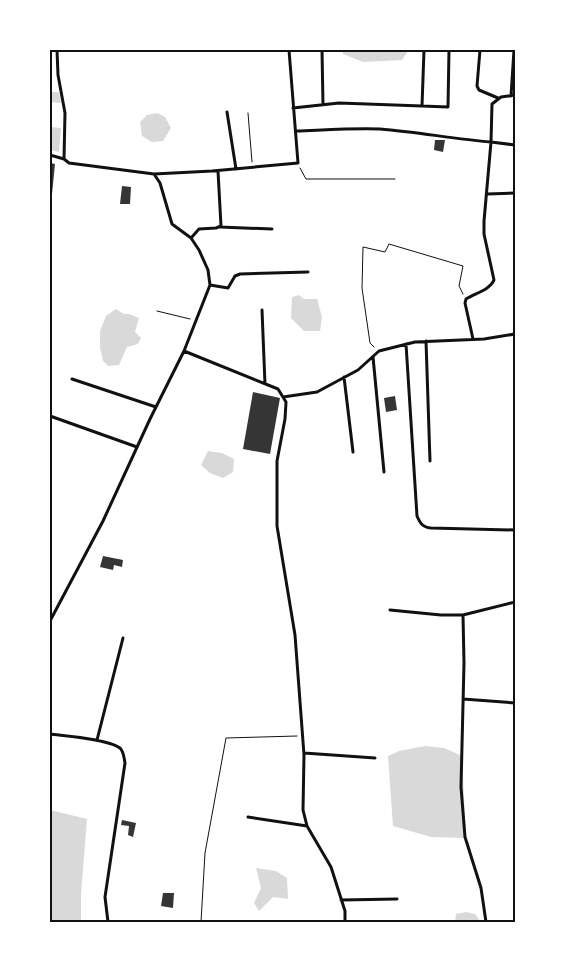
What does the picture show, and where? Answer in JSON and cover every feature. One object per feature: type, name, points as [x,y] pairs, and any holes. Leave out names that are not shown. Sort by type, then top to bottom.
[{"type":"street","points":[[57,50],[58,75],[65,113],[64,159]]},
{"type":"street","points":[[50,156],[64,159],[69,163],[154,174],[218,171],[298,163],[289,50]]},
{"type":"street","points":[[322,50],[323,105]]},
{"type":"street","points":[[422,106],[424,50]]},
{"type":"street","points":[[293,108],[339,103],[448,107],[449,50]]},
{"type":"street","points":[[480,50],[477,86],[479,90],[499,98],[513,96],[514,50]]},
{"type":"street","points":[[473,339],[465,303],[466,299],[489,287],[494,280],[484,234],[492,104],[499,98]]},
{"type":"street","points":[[227,112],[236,168]]},
{"type":"street","points":[[296,131],[379,129],[515,145]]},
{"type":"street","points":[[218,171],[222,221],[220,227]]},
{"type":"street","points":[[50,621],[103,521],[184,351],[210,285],[208,270],[199,250],[191,238],[172,224],[160,183],[154,174]]},
{"type":"street","points":[[487,194],[515,194]]},
{"type":"street","points":[[191,238],[199,228],[272,229]]},
{"type":"street","points":[[210,285],[228,288],[235,276],[240,274],[308,272]]},
{"type":"street","points":[[262,310],[265,384]]},
{"type":"street","points":[[283,396],[317,392],[358,370],[379,351],[426,341],[473,339],[515,334]]},
{"type":"street","points":[[426,341],[430,462]]},
{"type":"street","points":[[406,344],[416,516],[420,523],[424,527],[431,528],[515,530]]},
{"type":"street","points":[[184,351],[278,389],[286,402],[285,419],[277,461],[276,526],[295,635],[304,753],[303,810],[307,826],[331,867],[345,911],[344,922]]},
{"type":"street","points":[[372,356],[384,472]]},
{"type":"street","points":[[344,377],[353,452]]},
{"type":"street","points":[[72,380],[156,407]]},
{"type":"street","points":[[50,416],[137,447]]},
{"type":"street","points":[[390,610],[441,615],[463,615],[515,602]]},
{"type":"street","points":[[463,615],[461,788],[466,837],[481,888],[486,922]]},
{"type":"street","points":[[98,740],[123,638]]},
{"type":"street","points":[[463,698],[515,703]]},
{"type":"street","points":[[50,734],[98,740],[120,748],[124,754],[105,897],[108,922]]},
{"type":"street","points":[[304,753],[375,758]]},
{"type":"street","points":[[248,817],[307,826]]},
{"type":"street","points":[[341,900],[397,899]]},
{"type":"path","points":[[248,113],[252,167]]},
{"type":"path","points":[[298,163],[306,179],[394,179]]},
{"type":"path","points":[[379,351],[370,343],[362,288],[363,247],[385,252],[390,244],[463,266],[459,286],[466,299]]},
{"type":"path","points":[[157,311],[196,320]]},
{"type":"path","points":[[201,922],[205,853],[226,738],[302,736]]},
{"type":"shaded area","points":[[343,50],[408,51],[402,60],[363,62],[343,54]]},
{"type":"shaded area","points":[[50,92],[59,92],[61,103],[50,102]]},
{"type":"shaded area","points":[[157,113],[165,117],[171,128],[163,141],[152,142],[142,136],[140,122],[147,115]]},
{"type":"shaded area","points":[[50,127],[61,128],[59,152],[50,150]]},
{"type":"shaded area","points":[[299,295],[304,299],[317,299],[322,317],[320,331],[304,331],[291,318],[292,297]]},
{"type":"shaded area","points":[[116,309],[124,314],[139,318],[135,332],[141,338],[138,344],[127,347],[119,365],[108,366],[103,361],[100,348],[100,331],[106,316]]},
{"type":"shaded area","points":[[208,451],[222,453],[234,459],[233,472],[223,478],[210,473],[201,465]]},
{"type":"shaded area","points":[[425,746],[444,748],[462,756],[466,838],[431,837],[393,826],[388,756],[399,751]]},
{"type":"shaded area","points":[[50,810],[87,819],[81,894],[81,922],[50,922]]},
{"type":"shaded area","points":[[256,868],[276,871],[287,878],[288,899],[273,897],[259,911],[254,903],[261,888]]},
{"type":"shaded area","points":[[466,912],[475,914],[481,922],[455,922],[456,914]]},
{"type":"building","points":[[435,140],[445,140],[443,152],[434,150]]},
{"type":"building","points":[[50,163],[55,164],[52,194],[50,193]]},
{"type":"building","points":[[122,186],[131,187],[130,204],[120,204]]},
{"type":"building","points":[[253,392],[280,398],[270,454],[243,449]]},
{"type":"building","points":[[395,396],[397,410],[386,412],[384,398]]},
{"type":"building","points":[[103,556],[123,560],[122,567],[114,565],[113,570],[100,567]]},
{"type":"building","points":[[122,820],[136,823],[133,837],[128,835],[129,826],[121,825]]},
{"type":"building","points":[[163,893],[174,893],[173,908],[161,906]]}]
